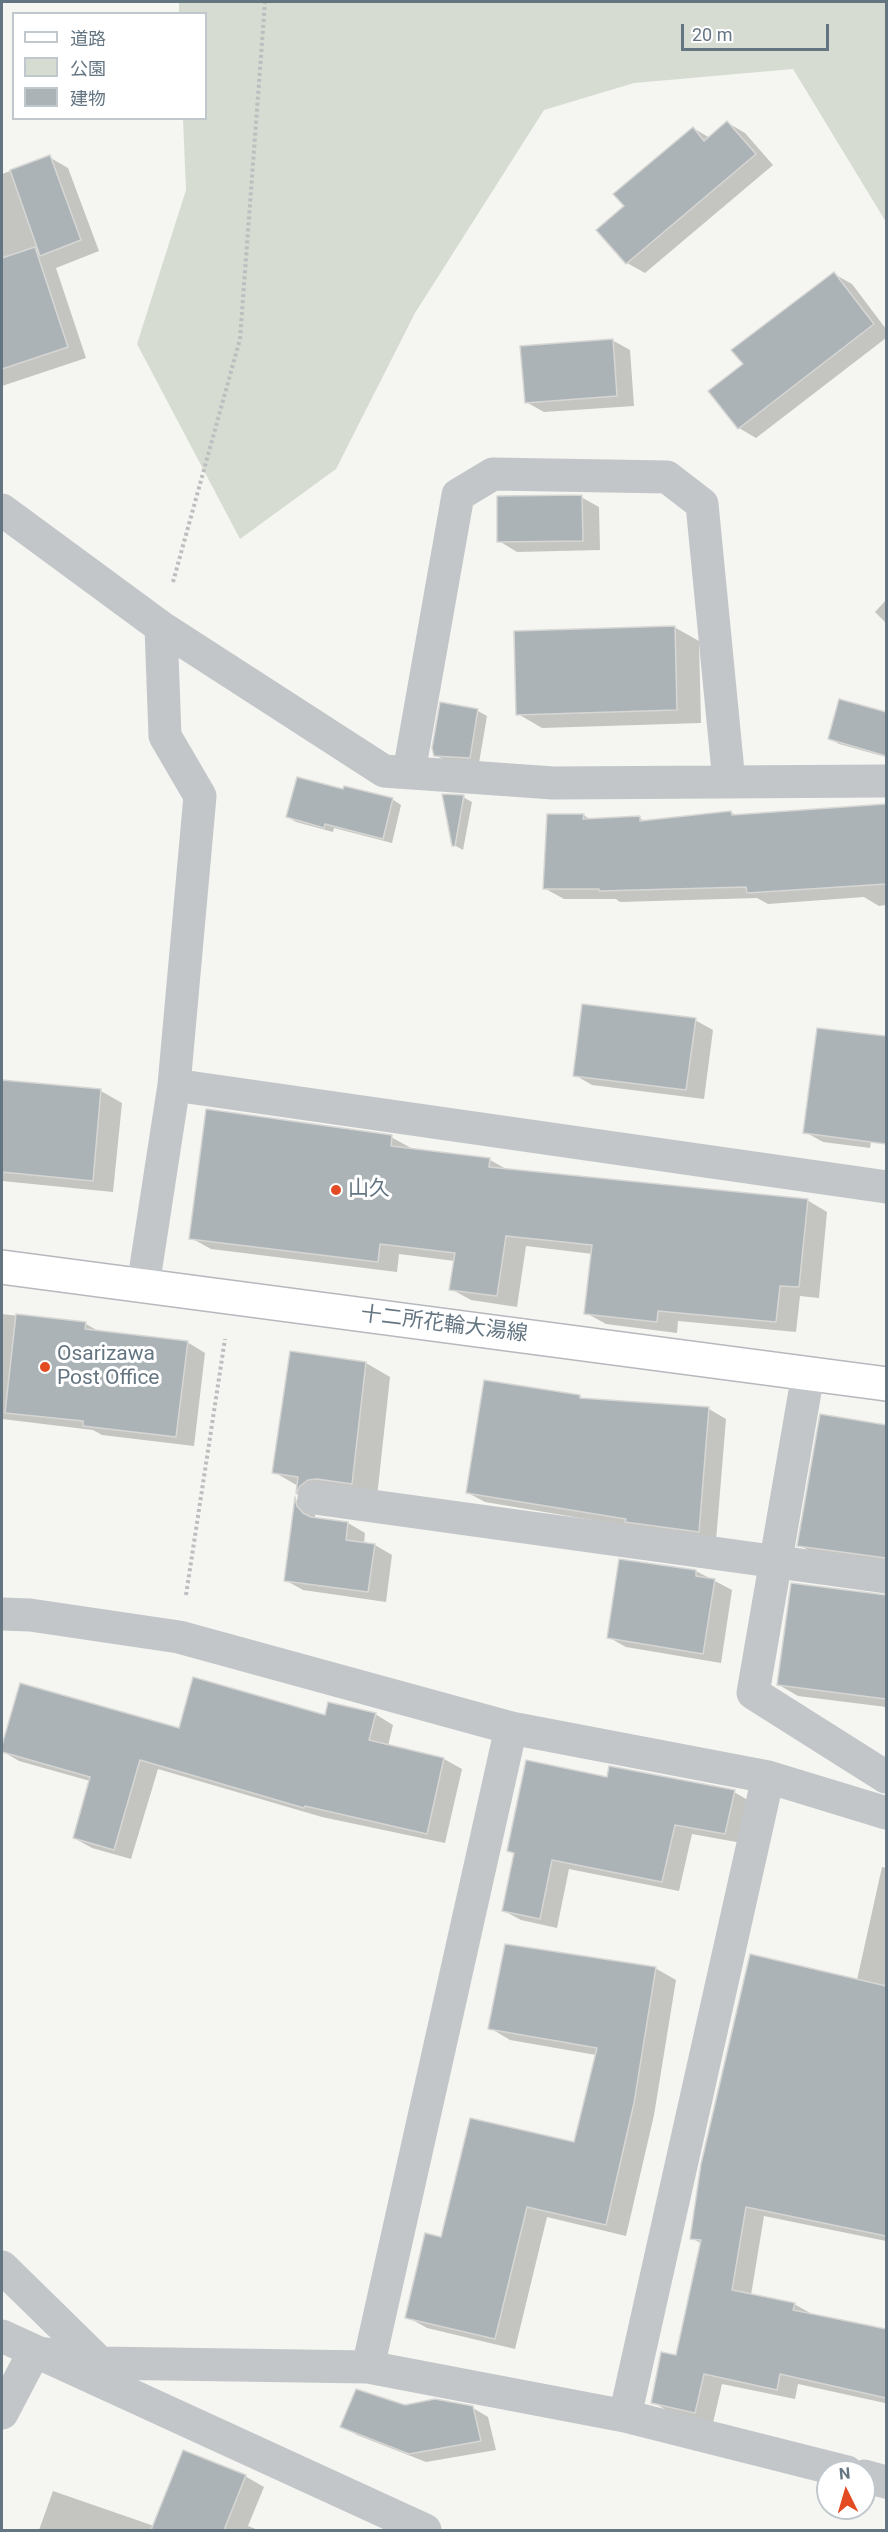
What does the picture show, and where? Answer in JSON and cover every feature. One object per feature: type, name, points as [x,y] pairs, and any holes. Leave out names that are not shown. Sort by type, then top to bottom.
[{"type":"main road","name":"十二所花輪大湯線","points":[[2,1267],[886,1384]]},
{"type":"street","points":[[409,772],[458,495],[493,474],[668,477],[702,504],[729,782]]},
{"type":"street","points":[[2,510],[161,627],[384,771],[553,783],[886,781]]},
{"type":"street","points":[[143,1286],[174,1085],[201,796],[165,736],[161,627]]},
{"type":"street","points":[[174,1085],[886,1187]]},
{"type":"street","points":[[808,1374],[753,1693],[886,1777]]},
{"type":"street","points":[[314,1498],[886,1577]]},
{"type":"street","points":[[2,1614],[30,1615],[179,1637],[511,1728],[768,1777],[886,1814]]},
{"type":"street","points":[[368,2367],[511,1728]]},
{"type":"street","points":[[625,2416],[768,1777]]},
{"type":"street","points":[[2,2267],[100,2362]]},
{"type":"street","points":[[2,2336],[425,2530]]},
{"type":"street","points":[[34,2352],[100,2362],[368,2367],[625,2416],[816,2464]]},
{"type":"street","points":[[2,2412],[34,2352]]},
{"type":"path","points":[[161,627],[240,339],[265,2]]},
{"type":"path","points":[[179,1637],[232,1298]]},
{"type":"green space","points":[[179,2],[886,2],[886,222],[793,69],[634,83],[544,110],[415,313],[336,469],[240,539],[137,344],[186,190],[183,120],[207,120],[207,12],[179,12]]},
{"type":"building","points":[[727,121],[756,154],[626,264],[596,230],[624,206],[613,194],[693,127],[704,141]]},
{"type":"building","points":[[50,155],[81,240],[40,256],[10,170]]},
{"type":"building","points":[[35,247],[68,347],[2,369],[2,258]]},
{"type":"building","points":[[834,272],[874,324],[738,429],[708,391],[743,364],[731,350]]},
{"type":"building","points":[[613,339],[617,396],[525,403],[520,346]]},
{"type":"building","points":[[582,495],[583,541],[497,542],[497,496]]},
{"type":"building","points":[[675,626],[677,710],[516,715],[514,631]]},
{"type":"building","points":[[839,699],[886,712],[886,756],[828,739]]},
{"type":"building","points":[[440,702],[478,709],[470,758],[434,756],[432,748]]},
{"type":"building","points":[[297,777],[343,789],[344,786],[393,798],[383,839],[325,824],[324,828],[286,817]]},
{"type":"building","points":[[442,794],[464,795],[455,846],[452,846]]},
{"type":"building","points":[[886,804],[886,884],[747,893],[746,887],[599,891],[599,889],[543,889],[547,814],[584,814],[583,819],[640,816],[640,821],[731,811],[732,815]]},
{"type":"building","points":[[582,1004],[696,1018],[686,1090],[573,1076]]},
{"type":"building","points":[[817,1028],[886,1036],[886,1144],[803,1133]]},
{"type":"building","points":[[2,1080],[101,1089],[93,1181],[2,1172]]},
{"type":"building","points":[[206,1109],[392,1135],[391,1146],[490,1158],[489,1167],[808,1199],[799,1287],[780,1286],[776,1322],[658,1311],[657,1322],[584,1314],[592,1245],[506,1236],[497,1296],[449,1290],[455,1253],[380,1244],[378,1262],[189,1239]]},
{"type":"building","points":[[16,1314],[86,1322],[85,1329],[188,1341],[176,1437],[83,1426],[83,1421],[5,1413]]},
{"type":"building","points":[[290,1351],[366,1362],[352,1484],[317,1479],[308,1480],[300,1486],[296,1494],[298,1477],[272,1473]]},
{"type":"building","points":[[484,1380],[580,1395],[580,1398],[709,1407],[699,1532],[625,1522],[626,1519],[466,1493]]},
{"type":"building","points":[[820,1414],[886,1425],[886,1558],[797,1546]]},
{"type":"building","points":[[295,1497],[297,1506],[311,1517],[348,1522],[346,1540],[375,1544],[368,1592],[284,1581]]},
{"type":"building","points":[[619,1559],[696,1570],[696,1576],[715,1579],[703,1654],[607,1638]]},
{"type":"building","points":[[791,1583],[886,1595],[886,1699],[777,1685]]},
{"type":"building","points":[[193,1677],[325,1715],[328,1702],[376,1713],[369,1740],[444,1758],[427,1834],[305,1806],[304,1808],[140,1760],[114,1850],[73,1838],[90,1777],[2,1752],[20,1683],[179,1728]]},
{"type":"building","points":[[526,1760],[607,1777],[609,1766],[735,1790],[725,1834],[675,1825],[662,1882],[552,1860],[540,1919],[502,1911],[514,1853],[507,1851]]},
{"type":"building","points":[[505,1944],[656,1967],[634,2103],[606,2225],[527,2207],[495,2339],[405,2318],[425,2233],[441,2237],[470,2118],[574,2142],[597,2048],[488,2029]]},
{"type":"building","points":[[750,1954],[886,1986],[886,2236],[746,2207],[732,2290],[795,2303],[793,2310],[886,2329],[886,2398],[780,2374],[777,2390],[704,2374],[695,2413],[651,2403],[661,2352],[676,2355],[701,2240],[690,2239],[701,2164]]},
{"type":"building","points":[[356,2389],[405,2405],[435,2399],[473,2406],[481,2441],[409,2454],[340,2427]]},
{"type":"building","points":[[183,2450],[246,2475],[224,2530],[151,2530]]},
{"type":"place","name":"山久","points":[[336,1190]]},
{"type":"place","name":"Osarizawa Post Office","points":[[45,1367]]}]
